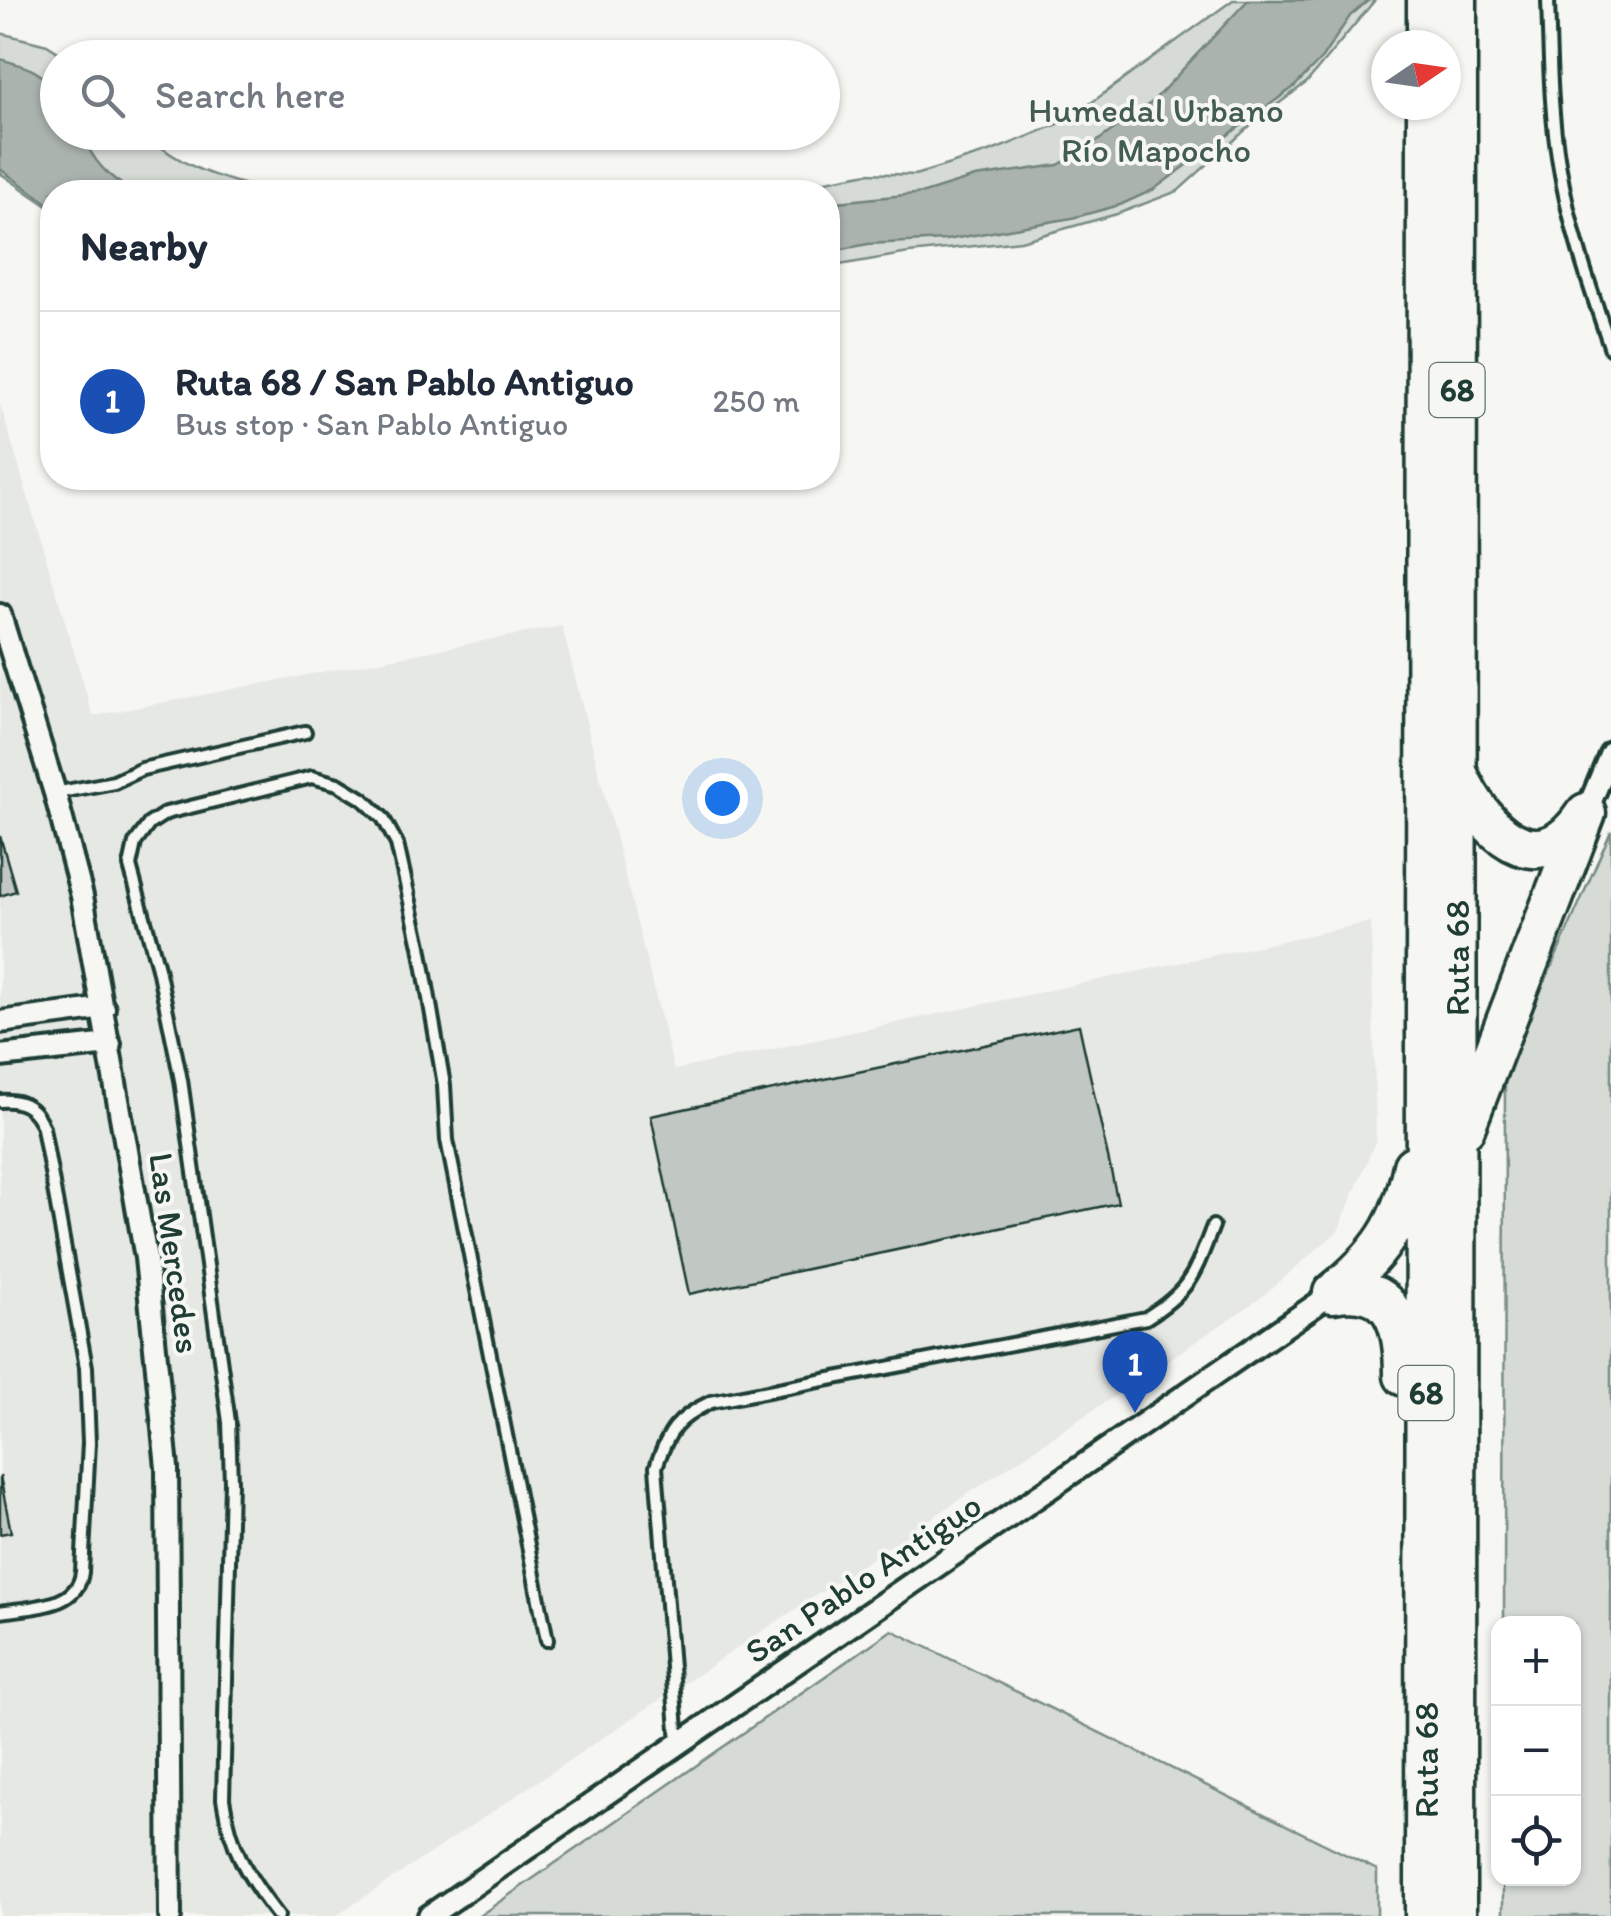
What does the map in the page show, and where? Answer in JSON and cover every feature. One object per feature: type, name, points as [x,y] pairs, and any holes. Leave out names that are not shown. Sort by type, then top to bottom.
[{"type":"highway","points":[[1427,0],[1427,30]]},
{"type":"highway","name":"Ruta 68","points":[[1425,1916],[1454,1479],[1458,1150],[1458,0]]},
{"type":"highway","name":"Ruta 68","points":[[1427,120],[1426,1099],[1442,1683],[1456,1916]]},
{"type":"highway","points":[[1457,772],[1487,822],[1517,845],[1542,846],[1560,839],[1579,823],[1598,794]]},
{"type":"highway","points":[[1458,1150],[1598,794]]},
{"type":"highway","points":[[1333,1293],[1372,1258],[1393,1229],[1407,1193],[1426,1099]]},
{"type":"highway","points":[[1333,1293],[1363,1292],[1378,1298],[1397,1320],[1403,1338],[1404,1584],[1416,1651],[1467,1712],[1477,1767],[1479,1916]]},
{"type":"street","name":"Las Mercedes","points":[[0,615],[56,793],[82,896],[146,1258],[167,1468],[170,1916]]},
{"type":"street","points":[[1598,794],[1611,753]]},
{"type":"street","points":[[0,1022],[104,1008]]},
{"type":"street","points":[[0,1056],[110,1044]]},
{"type":"street","name":"San Pablo Antiguo","points":[[429,1916],[1333,1293]]},
{"type":"lane","points":[[1548,0],[1554,128],[1565,197],[1611,349]]},
{"type":"lane","points":[[56,793],[114,782],[142,769],[305,732]]},
{"type":"lane","points":[[278,1916],[244,1870],[228,1836],[222,1800],[231,1500],[229,1422],[181,1080],[158,968],[130,866],[136,843],[149,824],[166,813],[312,777],[338,784],[363,798],[383,818],[397,844],[444,1084],[447,1140],[547,1640]]},
{"type":"lane","points":[[0,1101],[14,1100],[29,1106],[43,1128],[86,1367],[90,1443],[82,1572],[77,1588],[65,1599],[0,1612]]},
{"type":"lane","points":[[678,1743],[656,1466],[666,1436],[687,1414],[711,1402],[1146,1318],[1182,1292],[1192,1279],[1213,1226]]},
{"type":"shaded area","name":"Humedal Urbano Río Mapocho","points":[[1248,0],[1369,0],[1350,16],[1322,58],[1294,87],[1153,190],[1120,205],[1072,218],[946,240],[868,244],[840,250],[840,202],[924,193],[975,177],[1058,165],[1152,102]]},
{"type":"shaded area","points":[[0,59],[40,75],[40,150],[90,150],[116,180],[40,180],[40,197],[0,169]]},
{"type":"shaded area","points":[[0,403],[93,716],[562,626],[674,1070],[1371,922],[1376,1140],[1338,1231],[1258,1300],[336,1916],[0,1916]]},
{"type":"green space","name":"Humedal Urbano Río Mapocho","points":[[1233,0],[1375,0],[1307,82],[1252,124],[1178,191],[1117,214],[1021,241],[840,265],[840,180],[831,180],[868,173],[915,175],[992,151],[1066,121]]},
{"type":"green space","points":[[0,33],[40,43],[40,150],[165,150],[229,180],[40,180],[40,201],[0,173]]},
{"type":"green space","points":[[1611,831],[1611,1916],[1503,1916],[1503,1886],[1581,1886],[1581,1616],[1504,1616],[1505,1073]]},
{"type":"green space","points":[[892,1630],[1377,1870],[1377,1916],[479,1916]]},
{"type":"building","points":[[0,836],[16,891],[0,896]]},
{"type":"building","points":[[1079,1025],[1118,1203],[689,1294],[651,1116]]},
{"type":"building","points":[[0,1476],[11,1532],[0,1534]]},
{"type":"place","name":"Ruta 68 / San Pablo Antiguo","points":[[1135,1413]]}]
